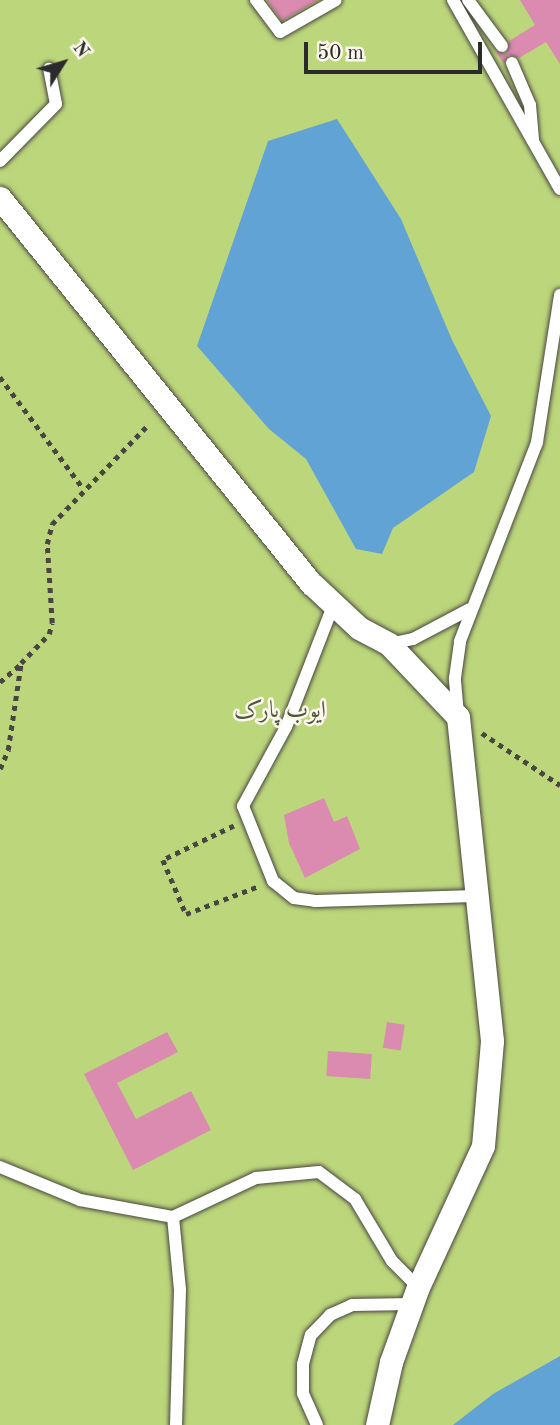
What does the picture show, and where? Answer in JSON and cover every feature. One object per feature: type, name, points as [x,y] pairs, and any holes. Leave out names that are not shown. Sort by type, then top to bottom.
[{"type":"street","points":[[0,198],[333,606],[359,628],[389,644],[458,718],[492,1041],[483,1146],[415,1296],[391,1362],[377,1425]]},
{"type":"lane","points":[[256,0],[280,32],[336,0]]},
{"type":"lane","points":[[453,0],[560,189]]},
{"type":"lane","points":[[468,0],[502,46]]},
{"type":"lane","points":[[512,63],[530,105],[533,141]]},
{"type":"lane","points":[[0,161],[56,104],[49,69]]},
{"type":"lane","points":[[458,718],[455,678],[470,609],[537,442],[560,295]]},
{"type":"lane","points":[[333,606],[286,727],[247,792],[243,806],[273,881],[294,898],[315,901],[476,896]]},
{"type":"lane","points":[[389,644],[414,639],[470,609]]},
{"type":"lane","points":[[0,1167],[80,1200],[173,1217],[256,1178],[319,1171],[355,1199],[415,1296],[352,1305],[330,1315],[311,1335],[303,1364],[303,1392],[317,1425]]},
{"type":"lane","points":[[173,1217],[180,1290],[176,1425]]},
{"type":"path","points":[[0,377],[83,488]]},
{"type":"path","points":[[0,682],[49,634],[52,623],[48,532],[59,512],[146,427]]},
{"type":"path","points":[[0,769],[8,751],[21,663]]},
{"type":"path","points":[[458,718],[560,785]]},
{"type":"path","points":[[248,819],[163,860],[186,914],[273,881]]},
{"type":"green space","name":"ایوب پارک","points":[[0,0],[560,0],[560,1425],[0,1425]]},
{"type":"water","points":[[337,119],[401,219],[452,340],[491,416],[474,472],[393,528],[382,554],[356,549],[306,459],[269,429],[197,346],[268,141]]},
{"type":"water","points":[[560,1356],[560,1425],[453,1425],[493,1394]]},
{"type":"building","points":[[267,0],[318,0],[282,21]]},
{"type":"building","points":[[520,0],[560,0],[560,64],[546,42],[519,58],[508,55],[504,64],[496,52],[507,53],[509,41],[535,25]]},
{"type":"building","points":[[324,798],[334,822],[347,816],[360,849],[305,878],[289,843],[284,815]]},
{"type":"building","points":[[387,1022],[405,1025],[401,1050],[383,1048]]},
{"type":"building","points":[[167,1032],[178,1052],[117,1083],[136,1119],[191,1091],[211,1130],[133,1170],[84,1074]]},
{"type":"building","points":[[328,1051],[372,1054],[370,1079],[326,1076]]}]
